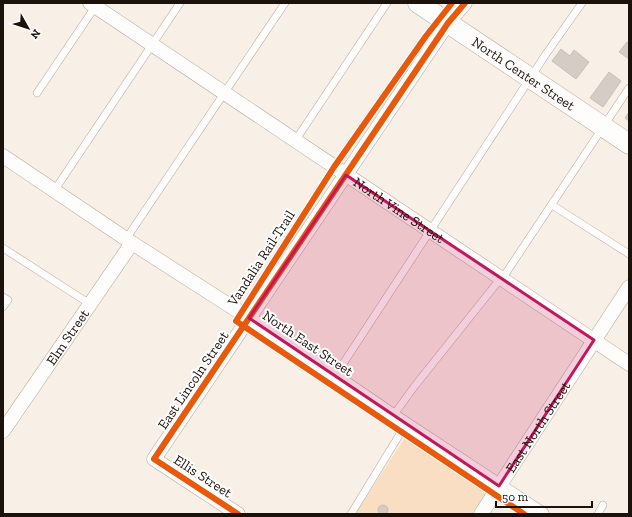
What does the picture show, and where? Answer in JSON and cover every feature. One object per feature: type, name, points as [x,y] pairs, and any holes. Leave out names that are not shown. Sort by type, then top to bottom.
[{"type":"street","name":"North Center Street","points":[[418,3],[629,144]]},
{"type":"street","name":"East Lincoln Street","points":[[154,459],[448,23],[465,3]]},
{"type":"street","name":"North Vine Street","points":[[92,5],[629,364]]},
{"type":"street","name":"North East Street","points":[[3,156],[542,514]]},
{"type":"street","name":"Elm Street","points":[[3,432],[90,304],[129,241]]},
{"type":"street","name":"East North Street","points":[[481,514],[629,287]]},
{"type":"street","name":"Ellis Street","points":[[154,459],[238,514]]},
{"type":"lane","points":[[54,191],[180,3]]},
{"type":"lane","points":[[129,241],[285,3]]},
{"type":"lane","points":[[295,141],[387,3]]},
{"type":"lane","points":[[335,376],[429,231],[582,3]]},
{"type":"lane","points":[[37,93],[92,5]]},
{"type":"lane","points":[[393,416],[414,386],[501,279],[629,88]]},
{"type":"lane","points":[[552,204],[629,254]]},
{"type":"lane","points":[[4,250],[90,304]]},
{"type":"lane","points":[[3,297],[8,300],[3,307]]},
{"type":"lane","points":[[351,514],[406,424]]},
{"type":"lane","points":[[598,514],[603,505]]},
{"type":"highlighted area","points":[[346,175],[594,340],[499,486],[249,318]]},
{"type":"shaded area","points":[[410,430],[493,487],[476,514],[355,514]]},
{"type":"building","points":[[627,42],[629,44],[629,59],[619,52]]},
{"type":"building","points":[[561,49],[570,56],[574,50],[589,62],[576,79],[552,61]]},
{"type":"building","points":[[609,72],[621,81],[603,107],[590,98]]},
{"type":"building","points":[[629,112],[629,121],[625,118]]},
{"type":"building","points":[[381,505],[385,505],[387,506],[387,514],[381,515],[378,512],[378,508]]},
{"type":"cycle path","name":"Vandalia Rail-Trail","points":[[452,3],[426,36],[334,167],[236,321],[524,514]]},
{"type":"cycle path","points":[[238,514],[154,459],[448,23],[465,3]]}]
